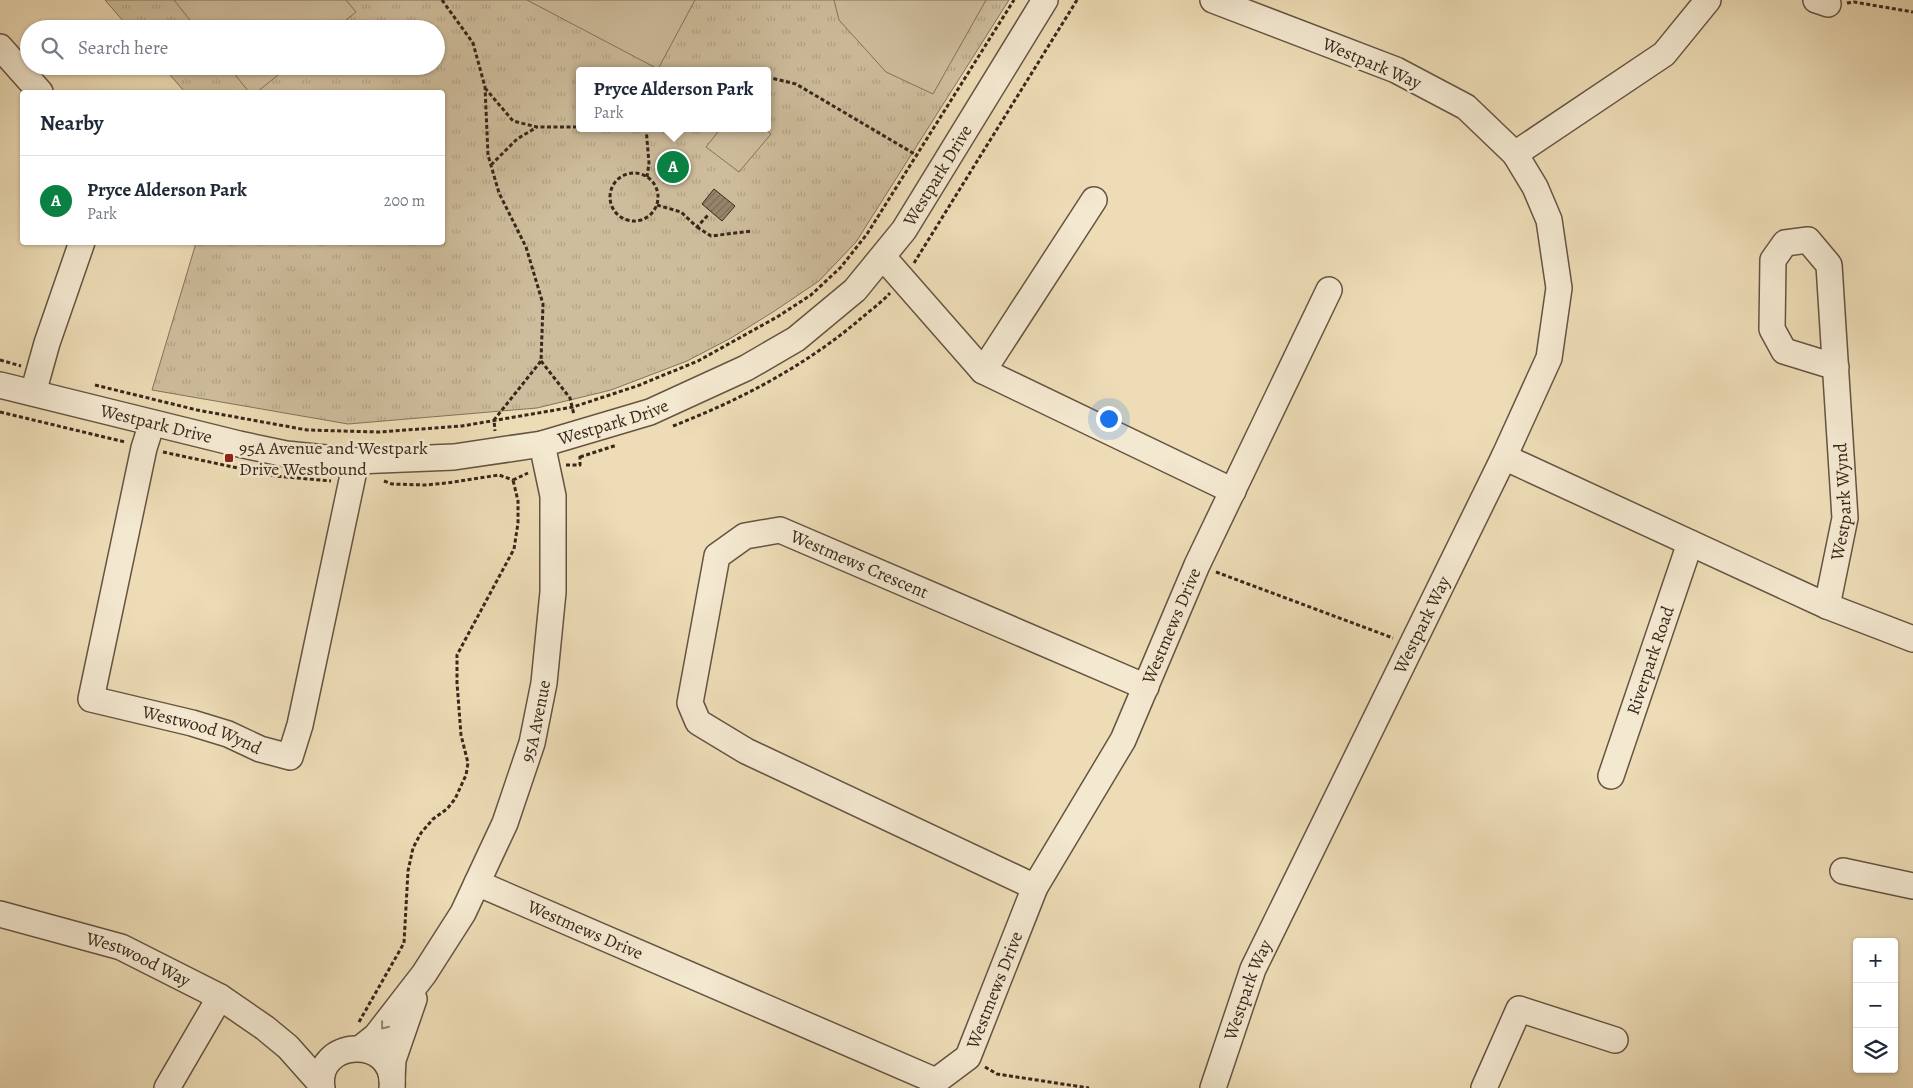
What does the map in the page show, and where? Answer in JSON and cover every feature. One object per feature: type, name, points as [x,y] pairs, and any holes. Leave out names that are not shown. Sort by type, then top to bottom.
[{"type":"street","name":"Westpark Drive","points":[[0,384],[36,382],[152,423],[286,454],[356,461],[454,457],[498,463],[542,444],[579,446],[746,368],[787,344],[821,319],[855,290],[904,230],[1045,0]]},
{"type":"street","name":"Westpark Way","points":[[1213,0],[1396,70],[1466,107],[1515,154],[1535,187],[1549,220],[1559,288],[1549,358],[1504,457],[1253,969],[1213,1088]]},
{"type":"street","points":[[1515,154],[1664,54],[1708,0]]},
{"type":"street","points":[[0,47],[20,70]]},
{"type":"street","points":[[25,75],[38,90]]},
{"type":"street","points":[[983,371],[1094,200]]},
{"type":"street","name":"Westpark Wynd","points":[[1827,606],[1845,518],[1836,366],[1829,265],[1808,240],[1785,243],[1773,260],[1772,329],[1784,351],[1836,366]]},
{"type":"street","points":[[36,382],[46,343],[81,245]]},
{"type":"street","points":[[883,257],[983,371],[1233,491]]},
{"type":"street","name":"Westmews Drive","points":[[477,884],[936,1081],[968,1057],[1035,888],[1123,740],[1197,565],[1329,290]]},
{"type":"street","name":"Westwood Wynd","points":[[152,423],[144,448],[91,699],[192,723],[228,734],[260,749],[290,757],[300,725],[356,461]]},
{"type":"street","name":"95A Avenue","points":[[359,1036],[376,1036],[424,974],[463,913],[505,823],[532,742],[544,683],[553,592],[553,496],[542,444]]},
{"type":"street","points":[[1504,457],[1827,606],[1913,640]]},
{"type":"street","name":"Westmews Crescent","points":[[1035,888],[746,751],[698,722],[690,703],[717,556],[746,536],[780,530],[1146,687]]},
{"type":"street","name":"Riverpark Road","points":[[1610,776],[1690,543]]},
{"type":"street","points":[[1843,871],[1913,886]]},
{"type":"street","name":"Westwood Way","points":[[0,914],[121,947],[220,997],[265,1028],[288,1047],[322,1086]]},
{"type":"street","name":"95A Avenue","points":[[392,1084],[393,1060],[396,1048],[424,974]]},
{"type":"street","points":[[167,1088],[220,997]]},
{"type":"street","points":[[1484,1088],[1520,1009],[1615,1040]]},
{"type":"street","name":"Westwood Way","points":[[265,1028],[299,1044],[334,1056]]},
{"type":"street","points":[[322,1086],[322,1076],[326,1065],[334,1056],[350,1049],[359,1036],[386,1064],[392,1084]]},
{"type":"path","points":[[442,0],[473,43],[485,87],[488,154],[491,166],[499,193],[526,247],[543,304],[541,361],[494,420],[498,463]]},
{"type":"path","points":[[94,385],[197,410],[307,430],[379,432],[462,426],[572,407],[637,386],[698,361],[777,317],[811,295],[841,267],[868,234],[1014,0]]},
{"type":"path","points":[[1822,2],[1854,2],[1913,12]]},
{"type":"path","points":[[771,78],[796,84],[918,156]]},
{"type":"path","points":[[485,87],[513,121],[537,127],[576,127]]},
{"type":"path","points":[[491,166],[517,139],[537,127]]},
{"type":"path","points":[[646,132],[647,177]]},
{"type":"path","points":[[632,173],[640,174],[647,177],[657,190],[657,205],[647,217],[632,220],[618,214],[613,208],[611,193],[618,179],[632,173]]},
{"type":"path","points":[[657,205],[681,212],[697,227],[711,236],[752,231]]},
{"type":"path","points":[[697,227],[709,214]]},
{"type":"path","points":[[0,360],[36,382]]},
{"type":"path","points":[[541,361],[570,398],[579,446]]},
{"type":"path","points":[[359,1036],[404,944],[408,871],[413,848],[433,820],[447,809],[455,799],[466,775],[468,763],[461,735],[457,655],[514,549],[518,523],[518,506],[513,480]]},
{"type":"path","points":[[1197,565],[1412,645]]},
{"type":"path","points":[[968,1057],[997,1074],[1089,1088]]},
{"type":"green space","points":[[105,0],[1009,0],[856,242],[819,281],[731,338],[687,361],[611,390],[537,408],[348,424],[152,390],[195,245],[445,245],[445,90],[183,90],[170,75],[445,75],[445,20],[122,20]]},
{"type":"green space","points":[[174,0],[346,0],[356,12],[346,20],[190,20]]},
{"type":"green space","points":[[527,0],[695,0],[659,67],[654,67]]},
{"type":"green space","points":[[834,0],[986,0],[933,94],[886,72],[839,20]]},
{"type":"green space","points":[[235,75],[278,75],[259,90],[247,90]]},
{"type":"green space","points":[[718,132],[769,132],[771,134],[739,172],[706,147]]},
{"type":"building","points":[[714,189],[735,206],[722,221],[702,204]]},
{"type":"place","name":"Pryce Alderson Park","points":[[673,167]]},
{"type":"place","name":"95A Avenue and Westpark Drive Westbound","points":[[229,458]]}]
